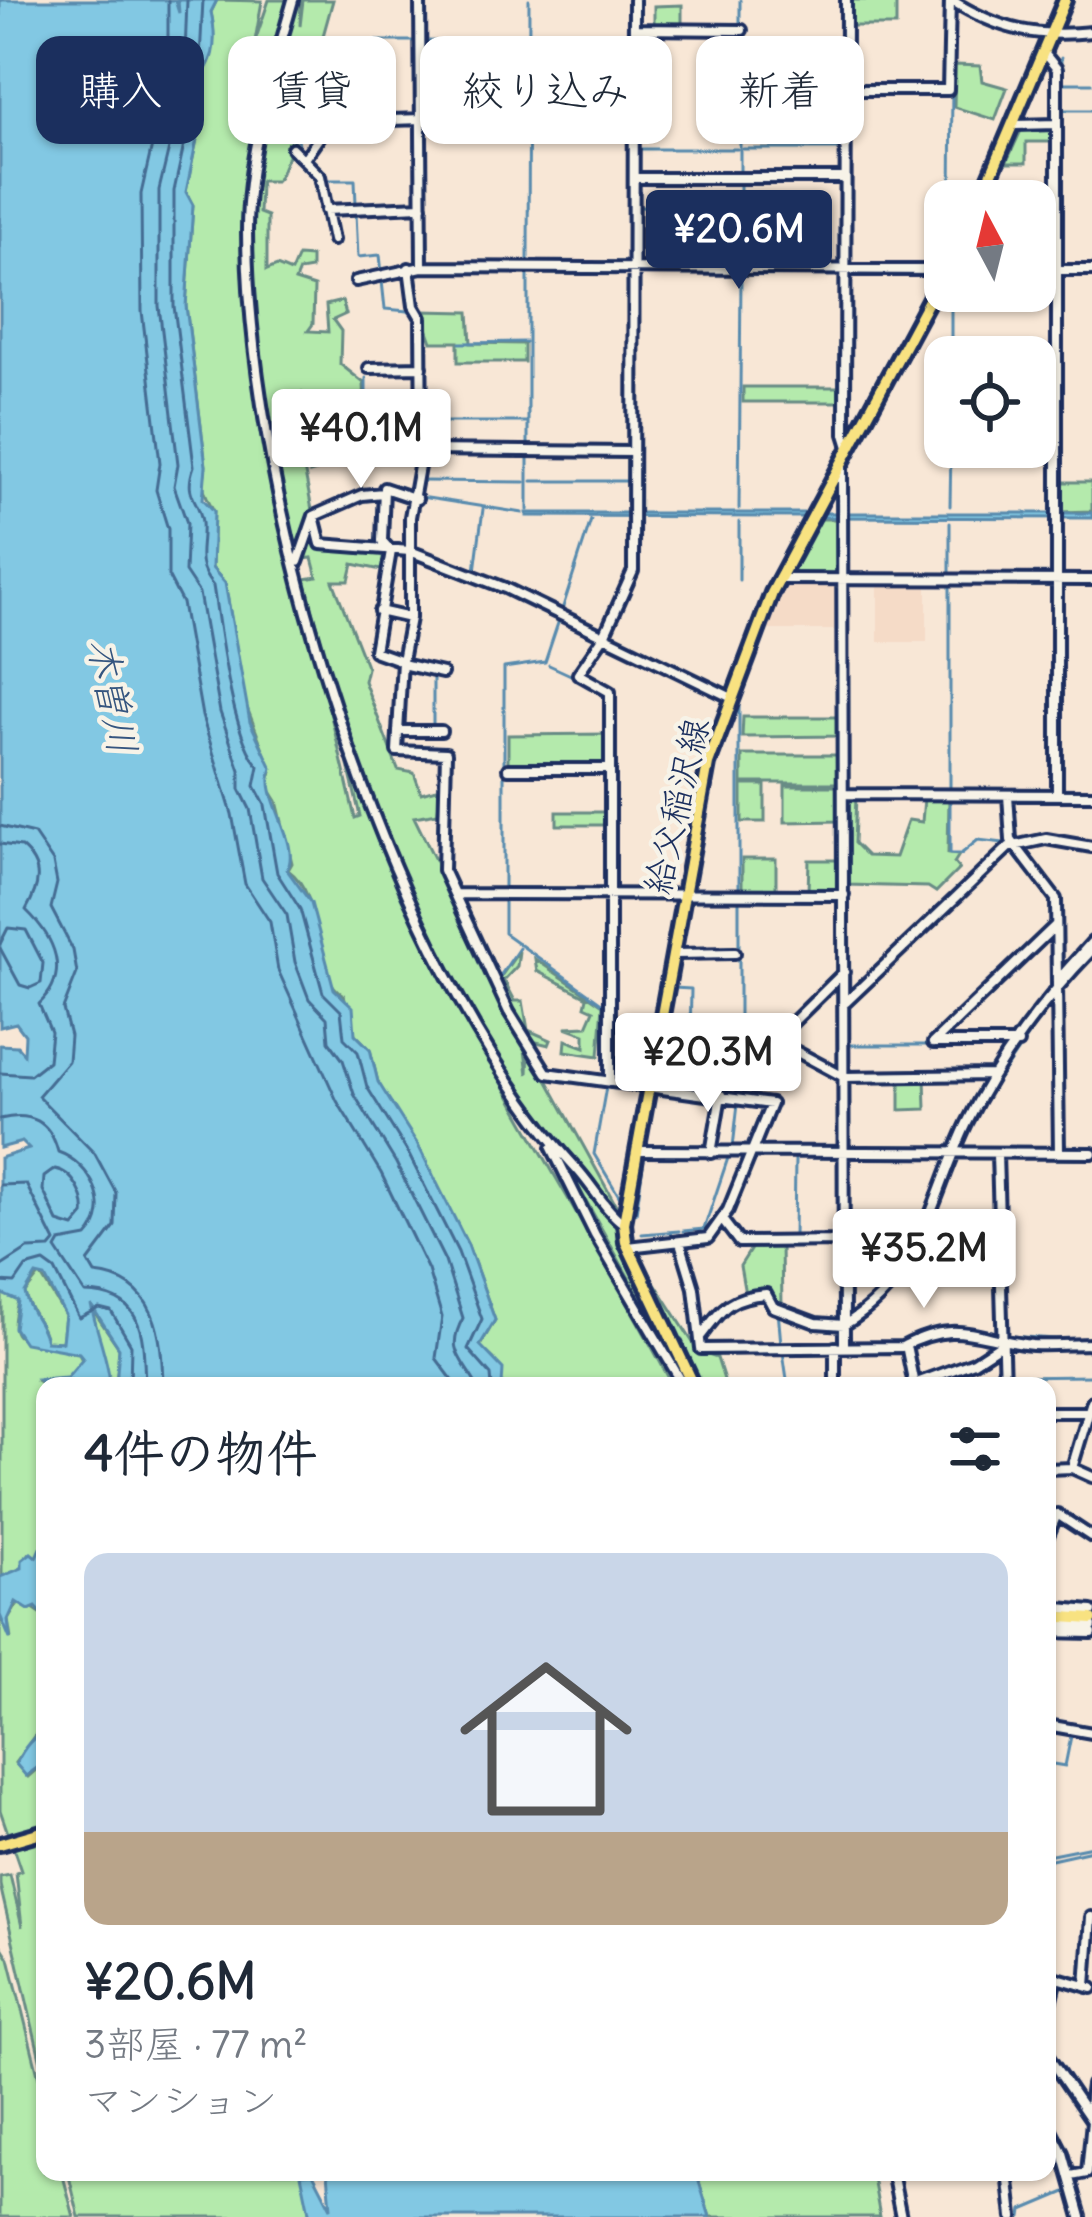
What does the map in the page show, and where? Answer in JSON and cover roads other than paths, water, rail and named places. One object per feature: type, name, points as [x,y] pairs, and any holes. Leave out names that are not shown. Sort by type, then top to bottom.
[{"type":"main road","points":[[990,180],[1065,0]]},
{"type":"main road","name":"給父稲沢線","points":[[690,1377],[628,1247],[624,1223],[708,764],[779,579],[924,309]]},
{"type":"main road","points":[[1056,1624],[1092,1622]]},
{"type":"main road","points":[[0,1844],[36,1834]]},
{"type":"street","points":[[293,0],[254,159],[247,237],[264,397],[297,563],[340,720],[386,845],[518,1101],[624,1223]]},
{"type":"street","points":[[420,0],[421,36]]},
{"type":"street","points":[[634,0],[634,36]]},
{"type":"street","points":[[845,0],[845,36]]},
{"type":"street","points":[[864,90],[948,90],[951,0]]},
{"type":"street","points":[[951,0],[991,25],[1051,37],[1092,32]]},
{"type":"street","points":[[634,29],[742,30]]},
{"type":"street","points":[[1045,53],[1057,69],[1058,124],[1057,795]]},
{"type":"street","points":[[304,159],[330,122],[420,119]]},
{"type":"street","points":[[1016,125],[1058,124]]},
{"type":"street","points":[[422,144],[422,267]]},
{"type":"street","points":[[610,1082],[610,689],[578,674],[604,636],[633,572],[634,144]]},
{"type":"street","points":[[845,144],[844,434],[849,449]]},
{"type":"street","points":[[292,148],[320,176],[333,239]]},
{"type":"street","points":[[634,178],[845,178]]},
{"type":"street","points":[[326,210],[422,206]]},
{"type":"street","points":[[356,281],[422,267],[924,270]]},
{"type":"street","points":[[409,268],[413,306],[422,318],[422,450],[417,499],[410,517],[410,618],[402,662],[397,752],[446,753],[443,870],[509,1012],[547,1072],[652,1083],[772,1104],[722,1221],[708,1238],[628,1247]]},
{"type":"street","points":[[1058,270],[1092,270]]},
{"type":"street","points":[[369,368],[422,367]]},
{"type":"street","points":[[422,450],[633,452]]},
{"type":"street","points":[[837,1377],[844,1324],[842,463]]},
{"type":"street","points":[[391,550],[382,541],[384,488],[417,499]]},
{"type":"street","points":[[297,563],[314,516],[362,495],[383,494]]},
{"type":"street","points":[[314,516],[321,544],[410,551],[732,698]]},
{"type":"street","points":[[391,550],[374,651],[442,673]]},
{"type":"street","points":[[779,579],[1092,580]]},
{"type":"street","points":[[379,611],[410,618]]},
{"type":"street","points":[[398,731],[441,731]]},
{"type":"street","points":[[508,769],[610,769]]},
{"type":"street","points":[[845,794],[1092,795]]},
{"type":"street","points":[[1008,795],[1007,830],[1056,899],[1059,1153]]},
{"type":"street","points":[[844,1003],[1014,845],[1046,838],[1092,847]]},
{"type":"street","points":[[456,894],[844,895]]},
{"type":"street","points":[[1018,1043],[933,1043],[1056,925]]},
{"type":"street","points":[[1057,982],[1092,946]]},
{"type":"street","points":[[700,1337],[719,1307],[744,1296],[766,1294],[773,1307],[816,1323],[844,1324],[887,1292],[927,1228],[953,1154],[995,1075],[1092,946]]},
{"type":"street","points":[[675,954],[735,953]]},
{"type":"street","points":[[844,972],[775,1040],[844,1077],[995,1075]]},
{"type":"street","points":[[711,1154],[721,1095]]},
{"type":"street","points":[[546,1136],[596,1235],[679,1377]]},
{"type":"street","points":[[639,1151],[1092,1153]]},
{"type":"street","points":[[997,1154],[1003,1377]]},
{"type":"street","points":[[722,1221],[739,1243],[844,1241]]},
{"type":"street","points":[[844,1228],[927,1228]]},
{"type":"street","points":[[680,1242],[694,1288],[701,1349],[905,1345],[946,1330],[1031,1345],[1092,1344]]},
{"type":"street","points":[[935,1377],[974,1362],[1000,1341]]},
{"type":"street","points":[[905,1345],[912,1377]]},
{"type":"street","points":[[1072,1468],[1084,1412],[1092,1401]]},
{"type":"street","points":[[1056,1412],[1084,1412]]},
{"type":"street","points":[[1056,1469],[1072,1468],[1092,1477]]},
{"type":"street","points":[[1056,1516],[1092,1543]]},
{"type":"street","points":[[1056,1609],[1092,1622]]},
{"type":"street","points":[[1056,1727],[1092,1733]]},
{"type":"street","points":[[1056,1978],[1089,1987],[1091,1917]]},
{"type":"street","points":[[1056,2068],[1091,2119]]},
{"type":"street","points":[[1071,2176],[1087,2173],[1092,2086]]},
{"type":"street","points":[[1056,2142],[1081,2217]]},
{"type":"street","points":[[894,2181],[901,2217]]},
{"type":"street","points":[[1009,2181],[1012,2217]]},
{"type":"water","name":"木曽川","points":[[0,0],[175,0],[179,13],[178,0],[217,0],[211,12],[212,54],[204,72],[204,36],[36,36],[36,144],[196,144],[186,192],[193,205],[186,306],[206,466],[203,499],[214,511],[212,568],[225,583],[250,722],[272,768],[271,792],[289,846],[287,870],[311,903],[334,989],[353,1007],[355,1034],[370,1049],[378,1082],[418,1145],[468,1245],[495,1320],[480,1345],[503,1369],[503,1377],[117,1377],[119,1348],[91,1305],[109,1377],[67,1377],[83,1358],[79,1353],[24,1343],[14,1328],[18,1301],[0,1293],[0,1158],[29,1149],[22,1142],[0,1148],[0,1045],[17,1046],[24,1054],[25,1035],[16,1023],[0,1027]],"holes":[[[36,1275],[45,1277],[65,1315],[62,1342],[46,1341],[25,1293]]]},
{"type":"water","points":[[807,513],[807,517],[527,516]]},
{"type":"water","points":[[819,513],[1092,513],[1092,518],[819,517]]},
{"type":"water","points":[[31,1553],[36,1557],[36,1607],[29,1610],[16,1602],[8,1620],[10,1639],[0,1615],[0,1577],[22,1568],[22,1560]]},
{"type":"water","points":[[35,1737],[36,1769],[26,1776],[16,1764]]},
{"type":"water","points":[[302,2181],[317,2181],[331,2208],[329,2181],[699,2181],[710,2217],[310,2217]]},
{"type":"waterway","points":[[528,264],[529,0]]},
{"type":"waterway","points":[[740,0],[740,28]]},
{"type":"waterway","points":[[740,34],[740,175]]},
{"type":"waterway","points":[[396,41],[416,41]]},
{"type":"waterway","points":[[1061,58],[1061,66]]},
{"type":"waterway","points":[[1061,69],[1061,110]]},
{"type":"waterway","points":[[1064,83],[1092,83]]},
{"type":"waterway","points":[[951,180],[952,85]]},
{"type":"waterway","points":[[1064,110],[1092,110]]},
{"type":"waterway","points":[[1061,114],[1061,265]]},
{"type":"waterway","points":[[299,144],[300,152]]},
{"type":"waterway","points":[[638,149],[737,149]]},
{"type":"waterway","points":[[743,149],[840,149]]},
{"type":"waterway","points":[[311,159],[325,180],[355,180],[356,204]]},
{"type":"waterway","points":[[740,183],[740,265]]},
{"type":"waterway","points":[[638,207],[737,208]]},
{"type":"waterway","points":[[356,213],[358,257],[380,255],[382,274]]},
{"type":"waterway","points":[[528,274],[528,447]]},
{"type":"waterway","points":[[739,509],[741,274]]},
{"type":"waterway","points":[[1061,274],[1061,363]]},
{"type":"waterway","points":[[382,281],[385,309],[408,311],[417,319],[417,363]]},
{"type":"waterway","points":[[922,296],[924,292]]},
{"type":"waterway","points":[[951,312],[951,336]]},
{"type":"waterway","points":[[460,343],[525,342]]},
{"type":"waterway","points":[[417,371],[417,426]]},
{"type":"waterway","points":[[366,378],[366,409],[392,430],[394,440],[414,449]]},
{"type":"waterway","points":[[427,422],[526,422]]},
{"type":"waterway","points":[[416,465],[417,430]]},
{"type":"waterway","points":[[528,457],[528,510]]},
{"type":"waterway","points":[[950,506],[951,468]]},
{"type":"waterway","points":[[423,481],[525,482]]},
{"type":"waterway","points":[[532,481],[629,481]]},
{"type":"waterway","points":[[421,497],[523,513]]},
{"type":"waterway","points":[[475,571],[483,509]]},
{"type":"waterway","points":[[562,610],[591,520]]},
{"type":"waterway","points":[[739,522],[739,580]]},
{"type":"waterway","points":[[950,523],[950,575]]},
{"type":"waterway","points":[[415,559],[470,581]]},
{"type":"waterway","points":[[950,585],[950,789]]},
{"type":"waterway","points":[[504,889],[504,668],[545,662],[559,620]]},
{"type":"waterway","points":[[549,665],[575,677]]},
{"type":"waterway","points":[[433,676],[433,727]]},
{"type":"waterway","points":[[739,696],[739,890]]},
{"type":"waterway","points":[[440,849],[441,785]]},
{"type":"waterway","points":[[950,799],[950,854],[961,854],[978,840],[1004,843]]},
{"type":"waterway","points":[[1011,851],[1021,864]]},
{"type":"waterway","points":[[1025,869],[1050,898],[1051,923]]},
{"type":"waterway","points":[[504,898],[504,933],[607,1007]]},
{"type":"waterway","points":[[461,899],[484,946]]},
{"type":"waterway","points":[[739,899],[739,1094]]},
{"type":"waterway","points":[[1051,934],[1052,990]]},
{"type":"waterway","points":[[500,976],[519,948]]},
{"type":"waterway","points":[[486,949],[500,977]]},
{"type":"waterway","points":[[673,988],[691,989],[690,1042],[699,1044],[697,1089]]},
{"type":"waterway","points":[[981,1105],[1052,1000]]},
{"type":"waterway","points":[[848,1045],[930,1045]]},
{"type":"waterway","points":[[606,1087],[594,1154],[622,1201]]},
{"type":"waterway","points":[[646,1146],[655,1089]]},
{"type":"waterway","points":[[733,1147],[738,1104]]},
{"type":"waterway","points":[[636,1213],[644,1158]]},
{"type":"waterway","points":[[683,1231],[704,1229],[728,1158]]},
{"type":"waterway","points":[[794,1238],[795,1158]]},
{"type":"waterway","points":[[849,1325],[871,1312],[905,1276],[930,1230],[956,1158]]},
{"type":"waterway","points":[[642,1234],[679,1231]]},
{"type":"waterway","points":[[778,1311],[781,1344]]},
{"type":"waterway","points":[[705,1340],[713,1326]]},
{"type":"waterway","points":[[1007,1336],[1057,1339]]},
{"type":"waterway","points":[[1063,1339],[1092,1339]]},
{"type":"waterway","points":[[783,1352],[787,1377]]},
{"type":"waterway","points":[[1008,1377],[1092,1376]]},
{"type":"waterway","points":[[1056,1764],[1065,1766],[1071,1736]]},
{"type":"waterway","points":[[1056,1853],[1092,1846]]},
{"type":"waterway","points":[[1056,1858],[1092,1850]]},
{"type":"waterway","points":[[1013,2181],[1018,2217]]},
{"type":"waterway","points":[[1022,2217],[1023,2210],[1068,2191],[1075,2211]]}]
